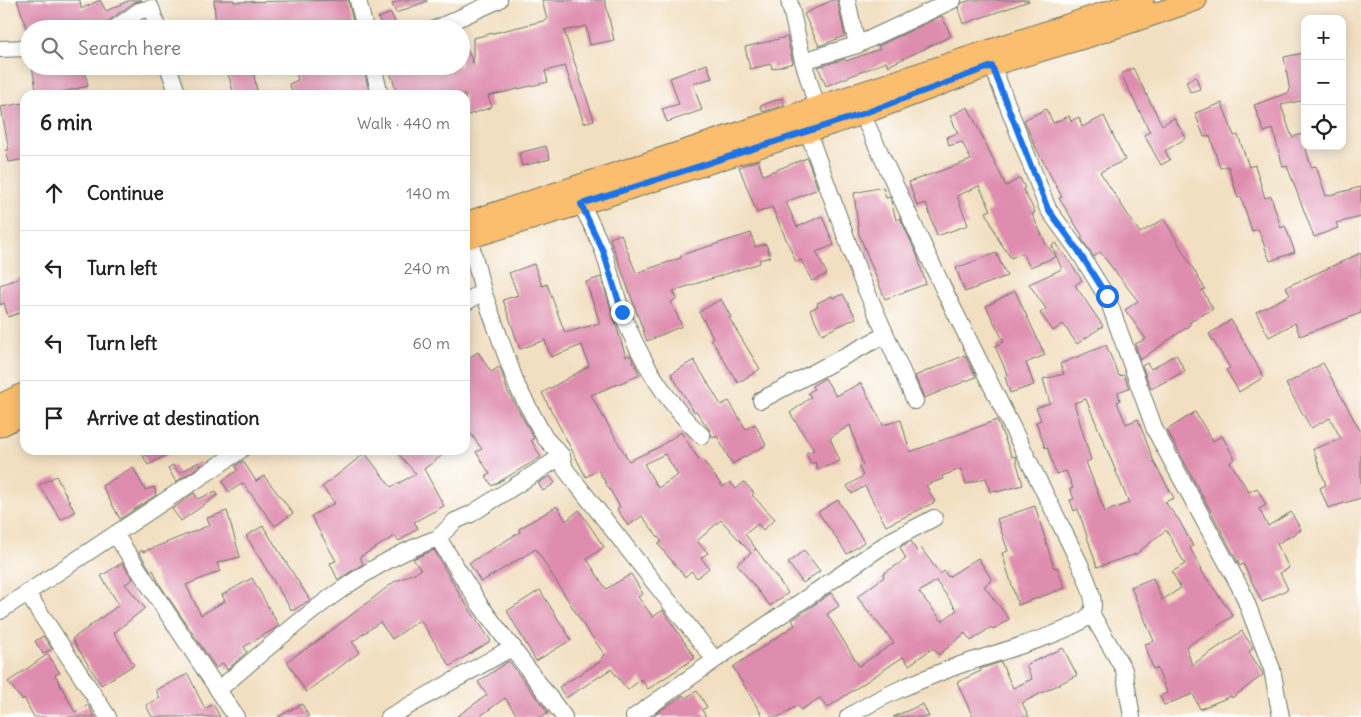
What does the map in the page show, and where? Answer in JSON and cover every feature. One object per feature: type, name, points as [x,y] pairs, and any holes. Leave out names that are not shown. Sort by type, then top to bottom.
[{"type":"main road","points":[[470,232],[816,107],[1143,0]]},
{"type":"main road","points":[[470,232],[581,204],[808,132],[992,66],[1087,38],[1196,0]]},
{"type":"main road","points":[[0,405],[20,395]]},
{"type":"main road","points":[[0,426],[20,416]]},
{"type":"street","points":[[358,0],[363,20]]},
{"type":"street","points":[[455,20],[499,0]]},
{"type":"street","points":[[789,0],[816,107]]},
{"type":"street","points":[[847,0],[857,45]]},
{"type":"street","points":[[803,61],[857,45],[953,0]]},
{"type":"street","points":[[126,20],[139,11],[152,8],[155,20]]},
{"type":"street","points":[[0,49],[20,48]]},
{"type":"street","points":[[992,66],[1048,209],[1077,249],[1107,296],[1155,430],[1242,591],[1272,669],[1281,717]]},
{"type":"street","points":[[171,75],[176,90]]},
{"type":"street","points":[[375,75],[379,90]]},
{"type":"street","points":[[862,114],[944,290],[1086,578],[1094,603],[1092,613],[1124,670],[1132,717]]},
{"type":"street","points":[[808,132],[860,276],[915,401]]},
{"type":"street","points":[[581,204],[603,251],[622,312],[640,352],[659,384],[690,426],[702,436]]},
{"type":"street","points":[[470,247],[483,291],[517,386],[545,438],[562,456],[566,469],[715,660]]},
{"type":"street","points":[[470,300],[483,291]]},
{"type":"street","points":[[761,400],[885,335]]},
{"type":"street","points":[[0,611],[234,455]]},
{"type":"street","points":[[218,690],[264,650],[339,591],[407,549],[438,538],[455,521],[471,514],[562,456]]},
{"type":"street","points":[[634,717],[890,541],[934,518]]},
{"type":"street","points":[[115,534],[236,717]]},
{"type":"street","points":[[438,538],[480,605],[564,717]]},
{"type":"street","points":[[27,593],[108,717]]},
{"type":"street","points":[[848,717],[868,704],[954,667],[1072,626],[1092,613]]},
{"type":"street","points":[[389,717],[513,648]]},
{"type":"building","points":[[17,0],[80,0],[81,9],[100,0],[106,11],[130,0],[142,0],[133,3],[109,20],[24,20]]},
{"type":"building","points":[[214,0],[234,0],[234,2],[348,0],[353,20],[215,20]]},
{"type":"building","points":[[401,0],[427,1],[396,13],[392,4]]},
{"type":"building","points":[[542,0],[605,0],[614,40],[590,45],[586,26],[564,31],[594,120],[584,123],[565,66],[545,71],[548,82],[488,96],[492,107],[470,114],[470,90],[396,90],[391,75],[470,75],[470,56],[473,63],[473,38],[547,20]]},
{"type":"building","points":[[832,0],[837,0],[845,36],[819,46],[804,14]]},
{"type":"building","points":[[971,0],[1029,1],[963,24],[958,8],[962,3]]},
{"type":"building","points":[[391,13],[394,20],[379,20],[378,18]]},
{"type":"building","points":[[942,16],[951,36],[888,66],[886,62],[826,86],[818,67],[845,59],[846,61],[880,49],[878,46]]},
{"type":"building","points":[[787,37],[793,63],[772,69],[771,64],[750,69],[745,47]]},
{"type":"building","points":[[1301,53],[1301,101],[1281,105],[1292,137],[1301,134],[1301,150],[1306,150],[1311,167],[1316,166],[1326,196],[1361,187],[1361,217],[1336,223],[1338,228],[1314,237],[1287,166],[1283,167],[1273,129],[1264,132],[1254,105],[1290,92],[1284,57]]},
{"type":"building","points":[[707,64],[712,78],[693,84],[702,110],[667,122],[662,109],[679,104],[670,78]]},
{"type":"building","points":[[1133,68],[1162,125],[1174,118],[1186,138],[1165,151],[1170,160],[1161,165],[1144,135],[1150,132],[1121,74]]},
{"type":"building","points":[[34,75],[86,75],[88,86],[71,90],[36,90]]},
{"type":"building","points":[[228,75],[254,75],[257,90],[233,90]]},
{"type":"building","points":[[297,75],[365,75],[369,90],[292,90],[289,84],[298,80]]},
{"type":"building","points":[[1196,77],[1200,89],[1190,92],[1186,81]]},
{"type":"building","points":[[782,98],[784,105],[763,112],[760,106]]},
{"type":"building","points":[[1222,103],[1234,136],[1238,135],[1249,167],[1255,165],[1265,198],[1271,196],[1281,228],[1285,226],[1295,252],[1270,261],[1258,229],[1252,231],[1241,197],[1238,198],[1228,166],[1220,168],[1210,136],[1204,137],[1195,113]]},
{"type":"building","points":[[20,104],[20,160],[9,162],[6,150],[9,150],[1,107]]},
{"type":"building","points":[[968,107],[1006,186],[1020,178],[1025,188],[1023,189],[1035,212],[1032,214],[1046,244],[1056,257],[1030,267],[1022,253],[1011,258],[998,239],[986,212],[991,210],[979,186],[957,196],[968,225],[937,236],[926,203],[917,206],[909,182],[971,160],[962,142],[949,146],[947,137],[958,133],[950,116]]},
{"type":"building","points":[[1046,109],[1053,123],[1069,116],[1071,121],[1079,117],[1082,127],[1104,116],[1125,160],[1100,172],[1140,233],[1164,219],[1205,289],[1202,290],[1213,309],[1190,322],[1190,325],[1140,360],[1135,344],[1146,339],[1125,310],[1138,301],[1100,252],[1094,257],[1081,238],[1083,237],[1059,198],[1062,197],[1036,148],[1024,120]]},
{"type":"building","points":[[546,146],[550,159],[522,166],[519,153]]},
{"type":"building","points":[[807,158],[818,189],[786,202],[797,227],[822,216],[834,245],[816,252],[827,274],[812,281],[801,260],[796,262],[772,207],[757,213],[739,167],[758,160],[763,175]]},
{"type":"building","points":[[883,187],[886,198],[890,197],[896,220],[900,218],[917,255],[926,284],[885,299],[859,234],[854,193]]},
{"type":"building","points":[[751,233],[755,247],[766,244],[770,257],[759,260],[760,263],[673,291],[677,299],[671,302],[682,326],[647,341],[610,238],[621,234],[636,273],[681,258],[681,255]]},
{"type":"building","points":[[1056,243],[1082,280],[1075,285],[1103,326],[1077,344],[1063,324],[1053,331],[1040,313],[1046,309],[1029,284],[1062,269],[1052,246]]},
{"type":"building","points":[[996,253],[1007,276],[965,292],[956,268]]},
{"type":"building","points":[[1361,253],[1361,313],[1300,336],[1295,323],[1269,337],[1256,312],[1290,295],[1286,287]]},
{"type":"building","points":[[534,264],[542,286],[547,284],[565,333],[600,323],[586,282],[601,277],[626,357],[630,355],[640,375],[591,395],[629,461],[659,447],[681,432],[699,460],[701,458],[723,487],[730,482],[736,489],[744,482],[754,493],[752,495],[775,519],[763,530],[758,524],[745,534],[788,593],[770,606],[737,564],[751,553],[721,520],[697,541],[708,553],[701,558],[709,568],[697,578],[691,571],[685,577],[658,544],[662,542],[642,516],[628,526],[617,509],[620,507],[598,470],[586,477],[542,393],[589,366],[582,345],[551,357],[545,340],[520,349],[503,300],[518,295],[509,273]],"holes":[[[665,454],[678,475],[658,488],[644,464]]]},
{"type":"building","points":[[20,278],[20,313],[8,317],[4,303],[0,305],[0,285]]},
{"type":"building","points":[[1015,291],[1045,355],[1026,363],[1034,385],[1010,393],[1005,377],[1008,376],[995,346],[1004,342],[986,306]]},
{"type":"building","points":[[843,294],[856,318],[822,334],[810,310],[818,306],[817,303],[832,296],[833,298]]},
{"type":"building","points":[[721,299],[731,317],[729,318],[760,369],[738,383],[711,339],[713,337],[699,312]]},
{"type":"building","points":[[1231,320],[1264,377],[1239,392],[1226,370],[1230,368],[1209,334]]},
{"type":"building","points":[[1106,345],[1119,376],[1124,375],[1129,388],[1118,392],[1120,401],[1117,402],[1126,424],[1138,419],[1154,462],[1174,498],[1165,502],[1179,520],[1193,546],[1190,548],[1201,570],[1233,616],[1186,647],[1192,665],[1242,631],[1253,648],[1249,652],[1262,672],[1263,675],[1232,698],[1231,696],[1200,709],[1193,694],[1164,705],[1160,696],[1167,693],[1157,668],[1153,669],[1145,644],[1154,641],[1131,587],[1153,578],[1162,600],[1181,588],[1172,572],[1185,564],[1166,530],[1136,554],[1097,567],[1078,509],[1074,511],[1070,500],[1074,499],[1070,489],[1073,488],[1066,471],[1056,474],[1036,422],[1041,420],[1036,408],[1050,403],[1043,379],[1064,374],[1060,364]],"holes":[[[1086,399],[1129,503],[1105,512],[1086,462],[1091,460],[1074,403]]]},
{"type":"building","points":[[478,352],[491,372],[499,367],[507,390],[534,438],[531,440],[541,457],[492,486],[486,476],[490,474],[476,452],[482,449],[470,434],[470,357]]},
{"type":"building","points":[[1176,354],[1185,371],[1151,389],[1142,366],[1147,363],[1151,369]]},
{"type":"building","points":[[965,355],[976,377],[924,398],[915,376]]},
{"type":"building","points":[[694,360],[721,405],[729,401],[746,429],[755,424],[766,445],[732,464],[717,436],[713,438],[696,411],[694,412],[671,374]]},
{"type":"building","points":[[1323,363],[1361,432],[1361,498],[1328,508],[1320,488],[1326,485],[1313,449],[1341,439],[1330,418],[1311,428],[1286,384]]},
{"type":"building","points":[[825,378],[836,396],[861,383],[883,425],[901,420],[910,452],[997,420],[1012,457],[1015,456],[1023,485],[990,492],[986,478],[966,484],[961,469],[942,476],[943,479],[926,485],[935,502],[886,526],[865,486],[852,494],[847,486],[863,476],[859,467],[863,465],[850,425],[830,438],[840,461],[818,470],[815,462],[811,464],[806,453],[814,450],[790,413],[811,397],[808,393],[814,389],[812,386]]},
{"type":"building","points":[[1195,412],[1213,441],[1222,436],[1235,459],[1230,462],[1249,492],[1257,488],[1266,505],[1259,509],[1268,526],[1291,512],[1301,530],[1277,544],[1289,568],[1280,573],[1288,589],[1262,602],[1243,564],[1240,566],[1167,430]]},
{"type":"building","points":[[143,455],[167,455],[148,465]]},
{"type":"building","points":[[362,455],[367,455],[391,487],[416,474],[399,455],[442,455],[424,469],[444,506],[414,522],[418,528],[399,541],[395,536],[360,557],[363,564],[338,580],[330,563],[336,561],[311,516],[335,503],[322,487]]},
{"type":"building","points":[[243,461],[256,481],[264,476],[293,513],[275,526],[243,483],[229,492],[222,481],[238,470],[235,466]]},
{"type":"building","points":[[199,462],[201,465],[176,482],[168,468],[173,465],[179,473]]},
{"type":"building","points":[[133,467],[145,490],[154,487],[156,495],[120,519],[102,486]]},
{"type":"building","points":[[56,476],[75,512],[61,520],[39,485]]},
{"type":"building","points":[[550,476],[555,483],[543,491],[538,483]]},
{"type":"building","points":[[216,491],[218,495],[181,521],[172,509],[194,493],[198,499]]},
{"type":"building","points":[[838,500],[864,542],[847,554],[818,512]]},
{"type":"building","points":[[557,506],[566,521],[579,510],[604,547],[587,559],[606,589],[631,574],[643,594],[638,597],[653,617],[663,610],[695,658],[648,689],[641,679],[628,690],[611,669],[566,698],[559,687],[603,660],[601,658],[605,655],[586,629],[536,549],[481,582],[469,563],[520,532],[519,529]]},
{"type":"building","points":[[1035,506],[1054,568],[1057,567],[1065,588],[1018,605],[1002,553],[1008,551],[997,519]]},
{"type":"building","points":[[227,511],[240,557],[217,563],[220,571],[186,585],[201,615],[225,601],[222,595],[252,578],[279,626],[244,647],[247,652],[227,670],[223,663],[216,668],[160,585],[153,570],[151,571],[139,552],[210,525],[207,518]]},
{"type":"building","points":[[263,526],[310,600],[292,611],[246,536]]},
{"type":"building","points":[[911,541],[917,552],[921,548],[940,574],[944,571],[948,577],[978,558],[992,580],[984,586],[1009,619],[993,630],[991,627],[971,641],[965,633],[939,655],[933,648],[909,665],[903,657],[827,708],[820,698],[801,710],[798,705],[779,717],[763,717],[733,667],[795,625],[792,620],[831,593],[839,606],[827,614],[859,666],[894,643],[857,597],[884,577],[883,574],[906,559],[900,547]],"holes":[[[936,581],[957,610],[942,621],[919,592]]]},
{"type":"building","points":[[434,550],[460,595],[491,641],[450,666],[420,620],[392,639],[380,622],[352,642],[360,652],[306,692],[287,661],[315,643],[394,582],[421,570],[413,559]]},
{"type":"building","points":[[804,550],[820,571],[803,583],[788,563]]},
{"type":"building","points":[[122,563],[133,579],[125,584],[145,608],[114,633],[134,665],[101,685],[72,639],[119,605],[101,576]]},
{"type":"building","points":[[540,590],[571,640],[536,661],[507,611]]},
{"type":"building","points":[[43,636],[52,649],[43,654],[35,641]]},
{"type":"building","points":[[1063,648],[1077,675],[1022,703],[1029,717],[973,717],[957,682],[981,671],[980,669],[1001,662],[1013,688],[1032,679],[1026,665]]},
{"type":"building","points":[[48,654],[60,673],[55,675],[75,712],[88,705],[95,717],[34,717],[24,698],[22,700],[8,682]]},
{"type":"building","points":[[509,661],[548,713],[541,717],[518,717],[505,698],[479,717],[456,717],[487,695],[478,682]]},
{"type":"building","points":[[188,674],[205,709],[213,704],[220,717],[152,717],[146,705],[160,698],[156,690]]},
{"type":"building","points":[[697,691],[707,707],[702,710],[706,717],[651,717],[683,695],[685,698]]},
{"type":"building","points":[[302,704],[309,717],[278,717]]},
{"type":"building","points":[[923,704],[929,717],[893,717]]},
{"type":"route","points":[[622,312],[603,251],[581,204],[862,114],[992,66],[1048,209],[1077,249],[1107,296]]}]
